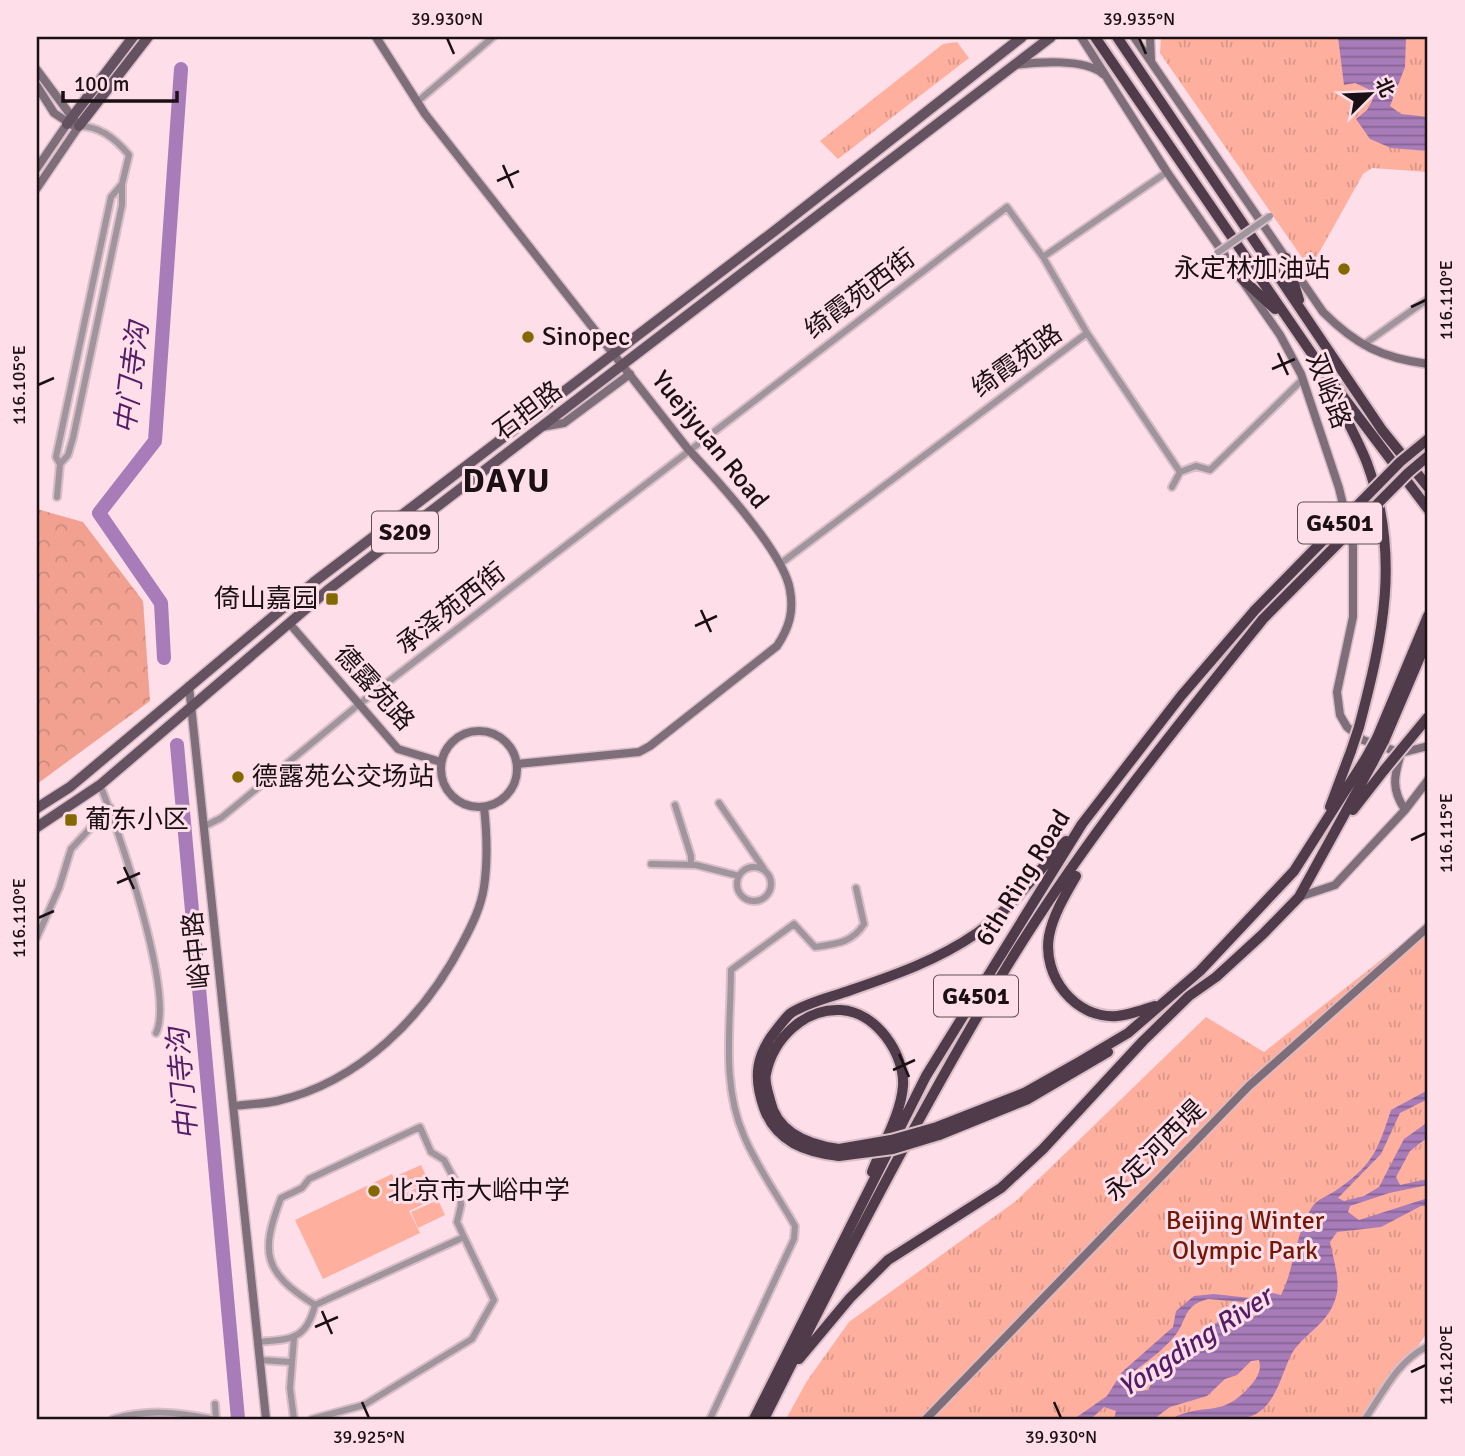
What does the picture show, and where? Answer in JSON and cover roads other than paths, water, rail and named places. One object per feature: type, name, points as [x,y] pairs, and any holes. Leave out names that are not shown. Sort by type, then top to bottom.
[{"type":"highway","name":"双峪路","points":[[1095,37],[1322,370],[1428,509]]},
{"type":"highway","name":"双峪路","points":[[1117,37],[1382,430],[1427,485]]},
{"type":"highway","points":[[1286,258],[1303,312]]},
{"type":"highway","points":[[1237,274],[1290,322]]},
{"type":"highway","points":[[1322,370],[1367,463],[1382,526],[1388,590],[1384,626],[1359,727],[1323,827]]},
{"type":"highway","name":"6th Ring Road","points":[[754,1419],[926,1076],[1082,824],[1181,696],[1255,610],[1400,462],[1428,439]]},
{"type":"highway","name":"6th Ring Road","points":[[764,1419],[876,1199],[1007,967],[1104,824],[1263,619],[1428,456]]},
{"type":"highway","points":[[1419,653],[1428,616]]},
{"type":"highway","points":[[1082,824],[980,931],[951,950],[906,971],[790,1014],[769,1039],[757,1063],[757,1089],[766,1114],[778,1132],[808,1152],[839,1153],[938,1131],[1028,1099],[1084,1069],[1216,976],[1299,897],[1381,739],[1428,638]]},
{"type":"highway","points":[[1332,837],[1428,716]]},
{"type":"highway","points":[[938,1131],[1024,1093],[1128,1033],[1200,971],[1294,871],[1370,760]]},
{"type":"highway","points":[[1104,824],[1056,914],[1049,937],[1048,963],[1062,991],[1077,1005],[1094,1013],[1117,1016],[1161,1004]]},
{"type":"highway","points":[[784,1378],[850,1298],[888,1260],[1001,1188],[1043,1149],[1134,1050],[1189,996]]},
{"type":"highway","points":[[839,1153],[799,1138],[784,1126],[772,1107],[765,1076],[780,1039],[798,1022],[816,1014],[842,1010],[865,1018],[887,1037],[901,1063],[903,1087],[844,1244]]},
{"type":"main road","points":[[70,120],[133,37]]},
{"type":"main road","points":[[79,126],[148,37]]},
{"type":"main road","name":"石担路","points":[[37,808],[70,787],[314,582],[1022,37]]},
{"type":"main road","name":"石担路","points":[[37,827],[100,785],[289,623],[1051,37]]},
{"type":"street","name":"Yuejiyuan Road","points":[[376,37],[417,102],[688,449],[733,498],[780,564],[790,588],[792,612],[788,629],[777,646],[650,746],[639,752],[517,764]]},
{"type":"street","points":[[417,102],[493,37]]},
{"type":"street","name":"双峪路","points":[[1081,37],[1167,172],[1280,335],[1303,379],[1339,488],[1353,546],[1353,617],[1337,692],[1340,715],[1347,727],[1363,740],[1401,753]]},
{"type":"street","name":"双峪路","points":[[1134,37],[1323,312],[1343,333],[1377,353],[1428,364]]},
{"type":"street","points":[[1150,37],[1151,60]]},
{"type":"street","points":[[1014,65],[1040,61],[1071,64],[1099,71],[1106,78]]},
{"type":"street","points":[[37,70],[70,120]]},
{"type":"street","points":[[37,86],[54,113],[79,126],[94,126],[122,146],[129,155],[122,184],[122,205],[73,438],[68,455],[60,464]]},
{"type":"street","points":[[37,168],[70,120]]},
{"type":"street","points":[[37,188],[79,126]]},
{"type":"street","points":[[1043,257],[1167,172]]},
{"type":"street","points":[[57,497],[60,464],[56,457],[111,197],[122,184]]},
{"type":"street","name":"绮霞苑西街","points":[[688,449],[1007,207],[1043,257]]},
{"type":"street","points":[[1217,253],[1270,216]]},
{"type":"street","name":"绮霞苑路","points":[[780,564],[1087,333],[1043,257]]},
{"type":"street","points":[[1363,345],[1428,299]]},
{"type":"street","points":[[1087,333],[1180,472]]},
{"type":"street","points":[[542,427],[564,423],[630,374]]},
{"type":"street","points":[[1172,487],[1180,472],[1196,466],[1210,470],[1303,379]]},
{"type":"street","name":"承泽苑西街","points":[[205,826],[242,802],[358,705],[688,449]]},
{"type":"street","name":"德露苑路","points":[[289,623],[398,749],[441,762]]},
{"type":"street","name":"峪中路","points":[[189,686],[266,1419]]},
{"type":"street","points":[[481,730],[505,741],[517,764],[517,776],[505,797],[484,807],[471,806],[450,794],[444,783],[441,762],[447,747],[457,737],[481,730]]},
{"type":"street","points":[[1405,810],[1395,795],[1396,771],[1401,753],[1428,746]]},
{"type":"street","points":[[1299,897],[1335,885],[1405,810],[1428,780]]},
{"type":"street","points":[[100,785],[110,807],[151,949],[160,1011],[160,1024],[156,1033]]},
{"type":"street","points":[[719,803],[767,873],[772,883],[769,894],[754,902],[739,893],[739,877]]},
{"type":"street","points":[[675,805],[691,856],[691,865]]},
{"type":"street","points":[[37,937],[59,888],[71,849],[110,807]]},
{"type":"street","points":[[234,1106],[276,1101],[336,1079],[371,1056],[420,1010],[452,964],[475,919],[483,894],[488,839],[484,807]]},
{"type":"street","points":[[651,864],[691,865],[739,877]]},
{"type":"street","points":[[739,877],[752,867],[767,873]]},
{"type":"street","points":[[710,1419],[794,1239],[795,1226],[744,1136],[733,1104],[728,1062],[731,970],[794,923],[815,947],[841,943],[856,936],[864,924],[856,888]]},
{"type":"street","name":"永定河西堤","points":[[926,1419],[1249,1086],[1428,927]]},
{"type":"street","points":[[312,1419],[364,1405],[472,1339],[494,1300],[457,1222],[461,1205],[459,1188],[444,1160],[431,1152],[420,1127],[309,1180],[302,1188],[281,1198],[267,1239],[267,1251],[286,1284],[315,1305]]},
{"type":"street","points":[[258,1342],[294,1338],[307,1326],[315,1305],[464,1237]]},
{"type":"street","points":[[294,1338],[290,1362],[294,1419]]},
{"type":"street","points":[[1365,1419],[1401,1364],[1411,1354],[1426,1347],[1428,1349]]},
{"type":"street","points":[[260,1360],[290,1362]]},
{"type":"street","points":[[113,1419],[135,1412],[176,1412],[213,1419],[215,1404]]},
{"type":"water","points":[[1338,37],[1406,37],[1405,67],[1390,106],[1401,114],[1428,117],[1428,151],[1391,148],[1370,139],[1356,119],[1367,110],[1374,97],[1368,89],[1355,83],[1344,85]]},
{"type":"water","name":"Yongding River","points":[[1428,1090],[1428,1099],[1400,1113],[1381,1154],[1338,1198],[1344,1201],[1364,1196],[1379,1187],[1404,1139],[1428,1122],[1428,1137],[1410,1151],[1396,1177],[1400,1185],[1428,1179],[1428,1185],[1389,1193],[1350,1206],[1348,1212],[1359,1220],[1428,1198],[1428,1206],[1421,1206],[1381,1227],[1337,1232],[1330,1242],[1337,1279],[1335,1300],[1326,1316],[1295,1348],[1278,1387],[1263,1409],[1238,1419],[1171,1419],[1231,1403],[1255,1380],[1259,1360],[1251,1361],[1237,1375],[1225,1379],[1207,1396],[1170,1407],[1154,1419],[1114,1419],[1116,1411],[1104,1407],[1091,1419],[1074,1419],[1107,1396],[1122,1372],[1173,1327],[1176,1311],[1194,1296],[1214,1294],[1250,1298],[1263,1291],[1281,1295],[1306,1217],[1317,1202],[1360,1172],[1378,1146],[1391,1110]],"holes":[[[1208,1299],[1243,1302],[1264,1299],[1268,1302],[1254,1317],[1218,1322],[1186,1341],[1158,1370],[1148,1390],[1133,1392],[1125,1382],[1173,1338],[1193,1306]]]},
{"type":"waterway","name":"中门寺沟","points":[[164,658],[161,603],[99,513],[155,441],[181,69]]},
{"type":"waterway","name":"中门寺沟","points":[[177,745],[238,1419]]},
{"type":"place","name":"永定林加油站","points":[[1344,269]]},
{"type":"place","name":"Sinopec","points":[[528,337]]},
{"type":"place","name":"倚山嘉园","points":[[332,599]]},
{"type":"place","name":"德露苑公交场站","points":[[238,777]]},
{"type":"place","name":"葡东小区","points":[[71,820]]},
{"type":"place","name":"北京市大峪中学","points":[[374,1191]]},
{"type":"district","name":"DAYU","points":[[507,481]]},
{"type":"park label","name":"Beijing Winter Olympic Park","points":[[1245,1236]]}]
